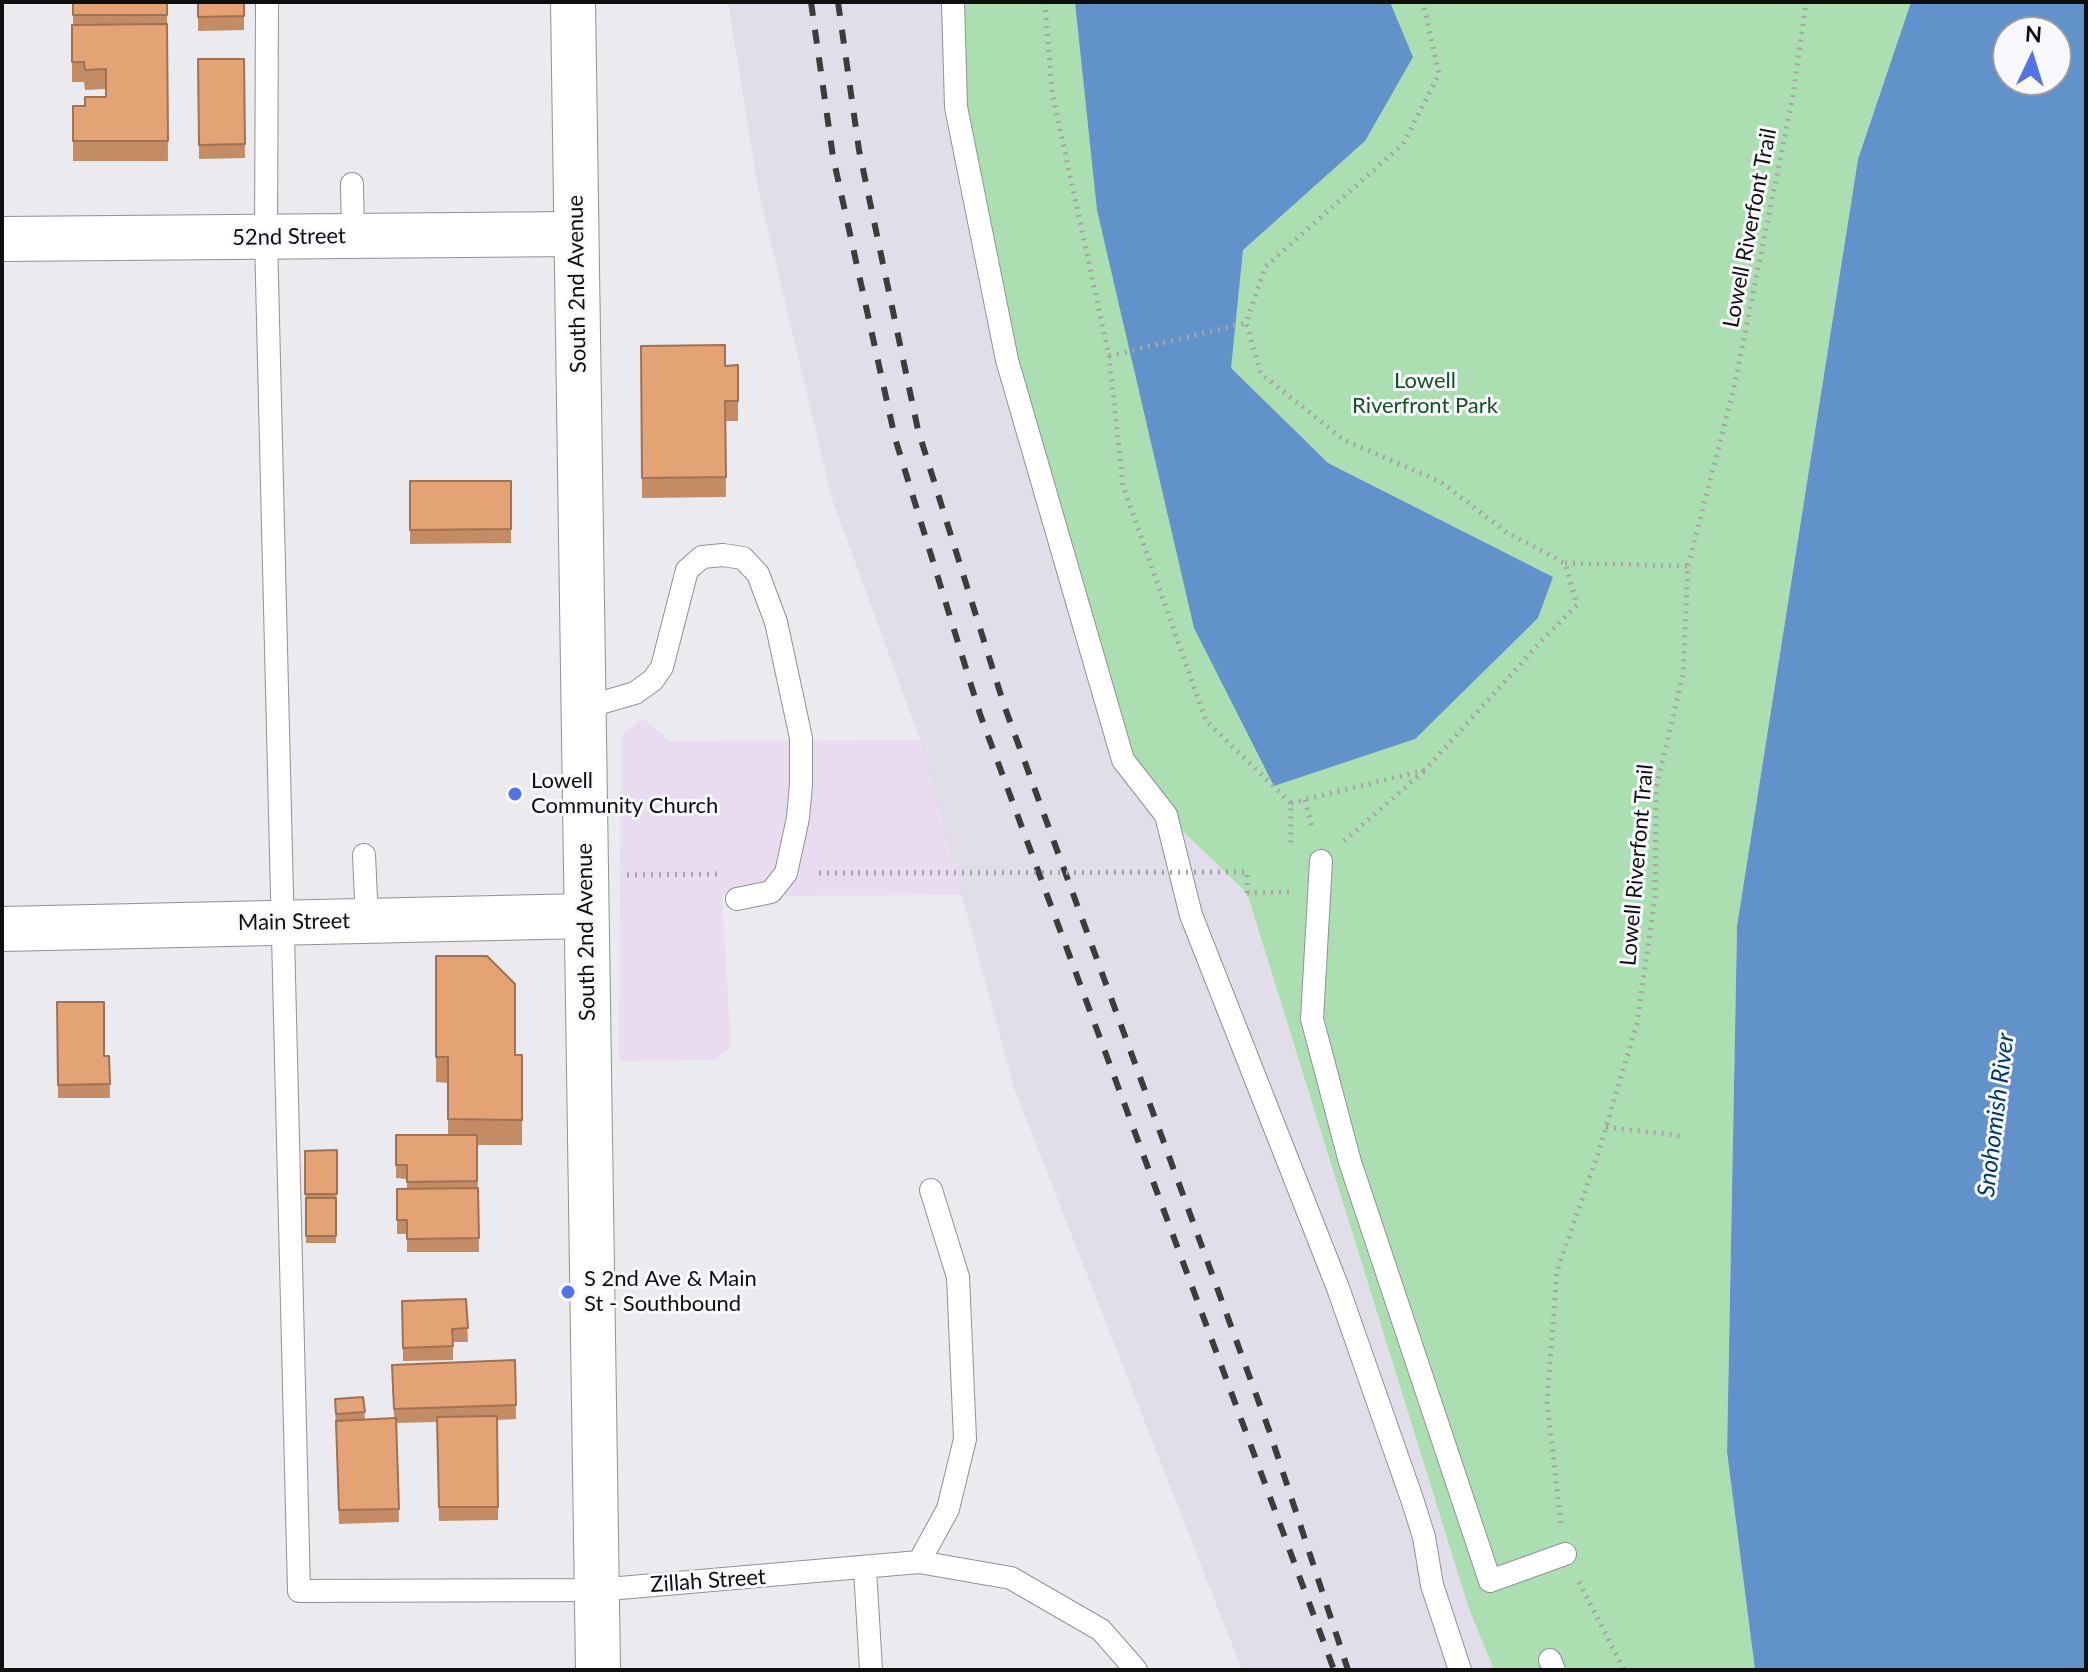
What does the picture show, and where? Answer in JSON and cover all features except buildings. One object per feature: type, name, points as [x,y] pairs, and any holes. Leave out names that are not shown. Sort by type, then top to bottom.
[{"type":"street","name":"South 2nd Avenue","points":[[573,2],[598,1670]]},
{"type":"street","name":"52nd Street","points":[[2,239],[576,234]]},
{"type":"street","name":"Main Street","points":[[2,929],[586,916]]},
{"type":"lane","points":[[267,2],[266,238],[283,922]]},
{"type":"lane","points":[[953,2],[956,107],[1007,360],[1123,760],[1166,815],[1191,915],[1338,1288],[1413,1502],[1424,1537],[1432,1585],[1460,1670]]},
{"type":"lane","points":[[352,184],[353,237]]},
{"type":"lane","points":[[583,708],[635,693],[653,680],[662,667],[687,570],[702,557],[723,555],[743,558],[758,574],[776,622],[798,723],[801,784],[798,818],[786,873],[771,892],[737,899]]},
{"type":"lane","points":[[364,855],[367,920]]},
{"type":"lane","points":[[1321,861],[1312,1019],[1350,1162],[1490,1581],[1565,1554]]},
{"type":"lane","name":"Zillah Street","points":[[283,922],[299,1591],[597,1590],[919,1562],[1011,1578],[1101,1630],[1136,1670]]},
{"type":"lane","points":[[919,1562],[948,1509],[965,1439],[958,1277],[931,1190]]},
{"type":"lane","points":[[865,1569],[871,1670]]},
{"type":"path","points":[[1045,2],[1052,92],[1109,356],[1123,486],[1206,721],[1291,803],[1292,863]]},
{"type":"path","points":[[1423,2],[1439,74],[1403,144],[1265,267],[1246,323],[1261,374],[1344,440],[1441,482],[1506,532],[1565,563],[1688,566]]},
{"type":"path","name":"Lowell Riverfont Trail","points":[[1624,1670],[1565,1554],[1547,1402],[1557,1271],[1606,1127],[1637,1023],[1655,897],[1656,788],[1683,675],[1688,566],[1734,388],[1793,95],[1806,2]]},
{"type":"path","points":[[1109,356],[1246,323]]},
{"type":"path","points":[[1321,861],[1425,770],[1577,605],[1565,563]]},
{"type":"path","points":[[1291,803],[1425,770]]},
{"type":"path","points":[[858,873],[1247,872],[1247,893],[1292,892],[1292,877]]},
{"type":"path","points":[[1606,1127],[1682,1136]]},
{"type":"shaded area","points":[[728,2],[953,2],[1166,815],[1247,893],[1469,1609],[1494,1670],[1242,1670],[1014,1088],[920,740],[832,499],[758,189]]},
{"type":"shaded area","points":[[642,718],[670,741],[920,740],[962,895],[722,896],[731,1047],[714,1060],[619,1061],[621,736]]},
{"type":"green space","name":"Lowell Riverfront Park","points":[[953,2],[1911,2],[1858,159],[1737,926],[1727,1452],[1755,1670],[1494,1670],[1469,1609],[1247,893],[1166,815],[1123,760],[1007,360],[956,107]]},
{"type":"water","points":[[1075,2],[1390,2],[1413,57],[1365,141],[1243,250],[1231,368],[1328,463],[1553,577],[1538,618],[1415,739],[1274,786],[1194,628],[1097,210]]},
{"type":"water","name":"Snohomish River","points":[[1911,2],[2086,2],[2086,1670],[1755,1670],[1727,1452],[1737,926],[1858,159]]},
{"type":"railway","points":[[811,2],[833,157],[895,438],[980,714],[1334,1670]]},
{"type":"railway","points":[[838,2],[859,150],[918,430],[1004,705],[1269,1430],[1348,1670]]},
{"type":"place","name":"Lowell Community Church","points":[[515,794]]},
{"type":"place","name":"S 2nd Ave & Main St - Southbound","points":[[568,1292]]}]
